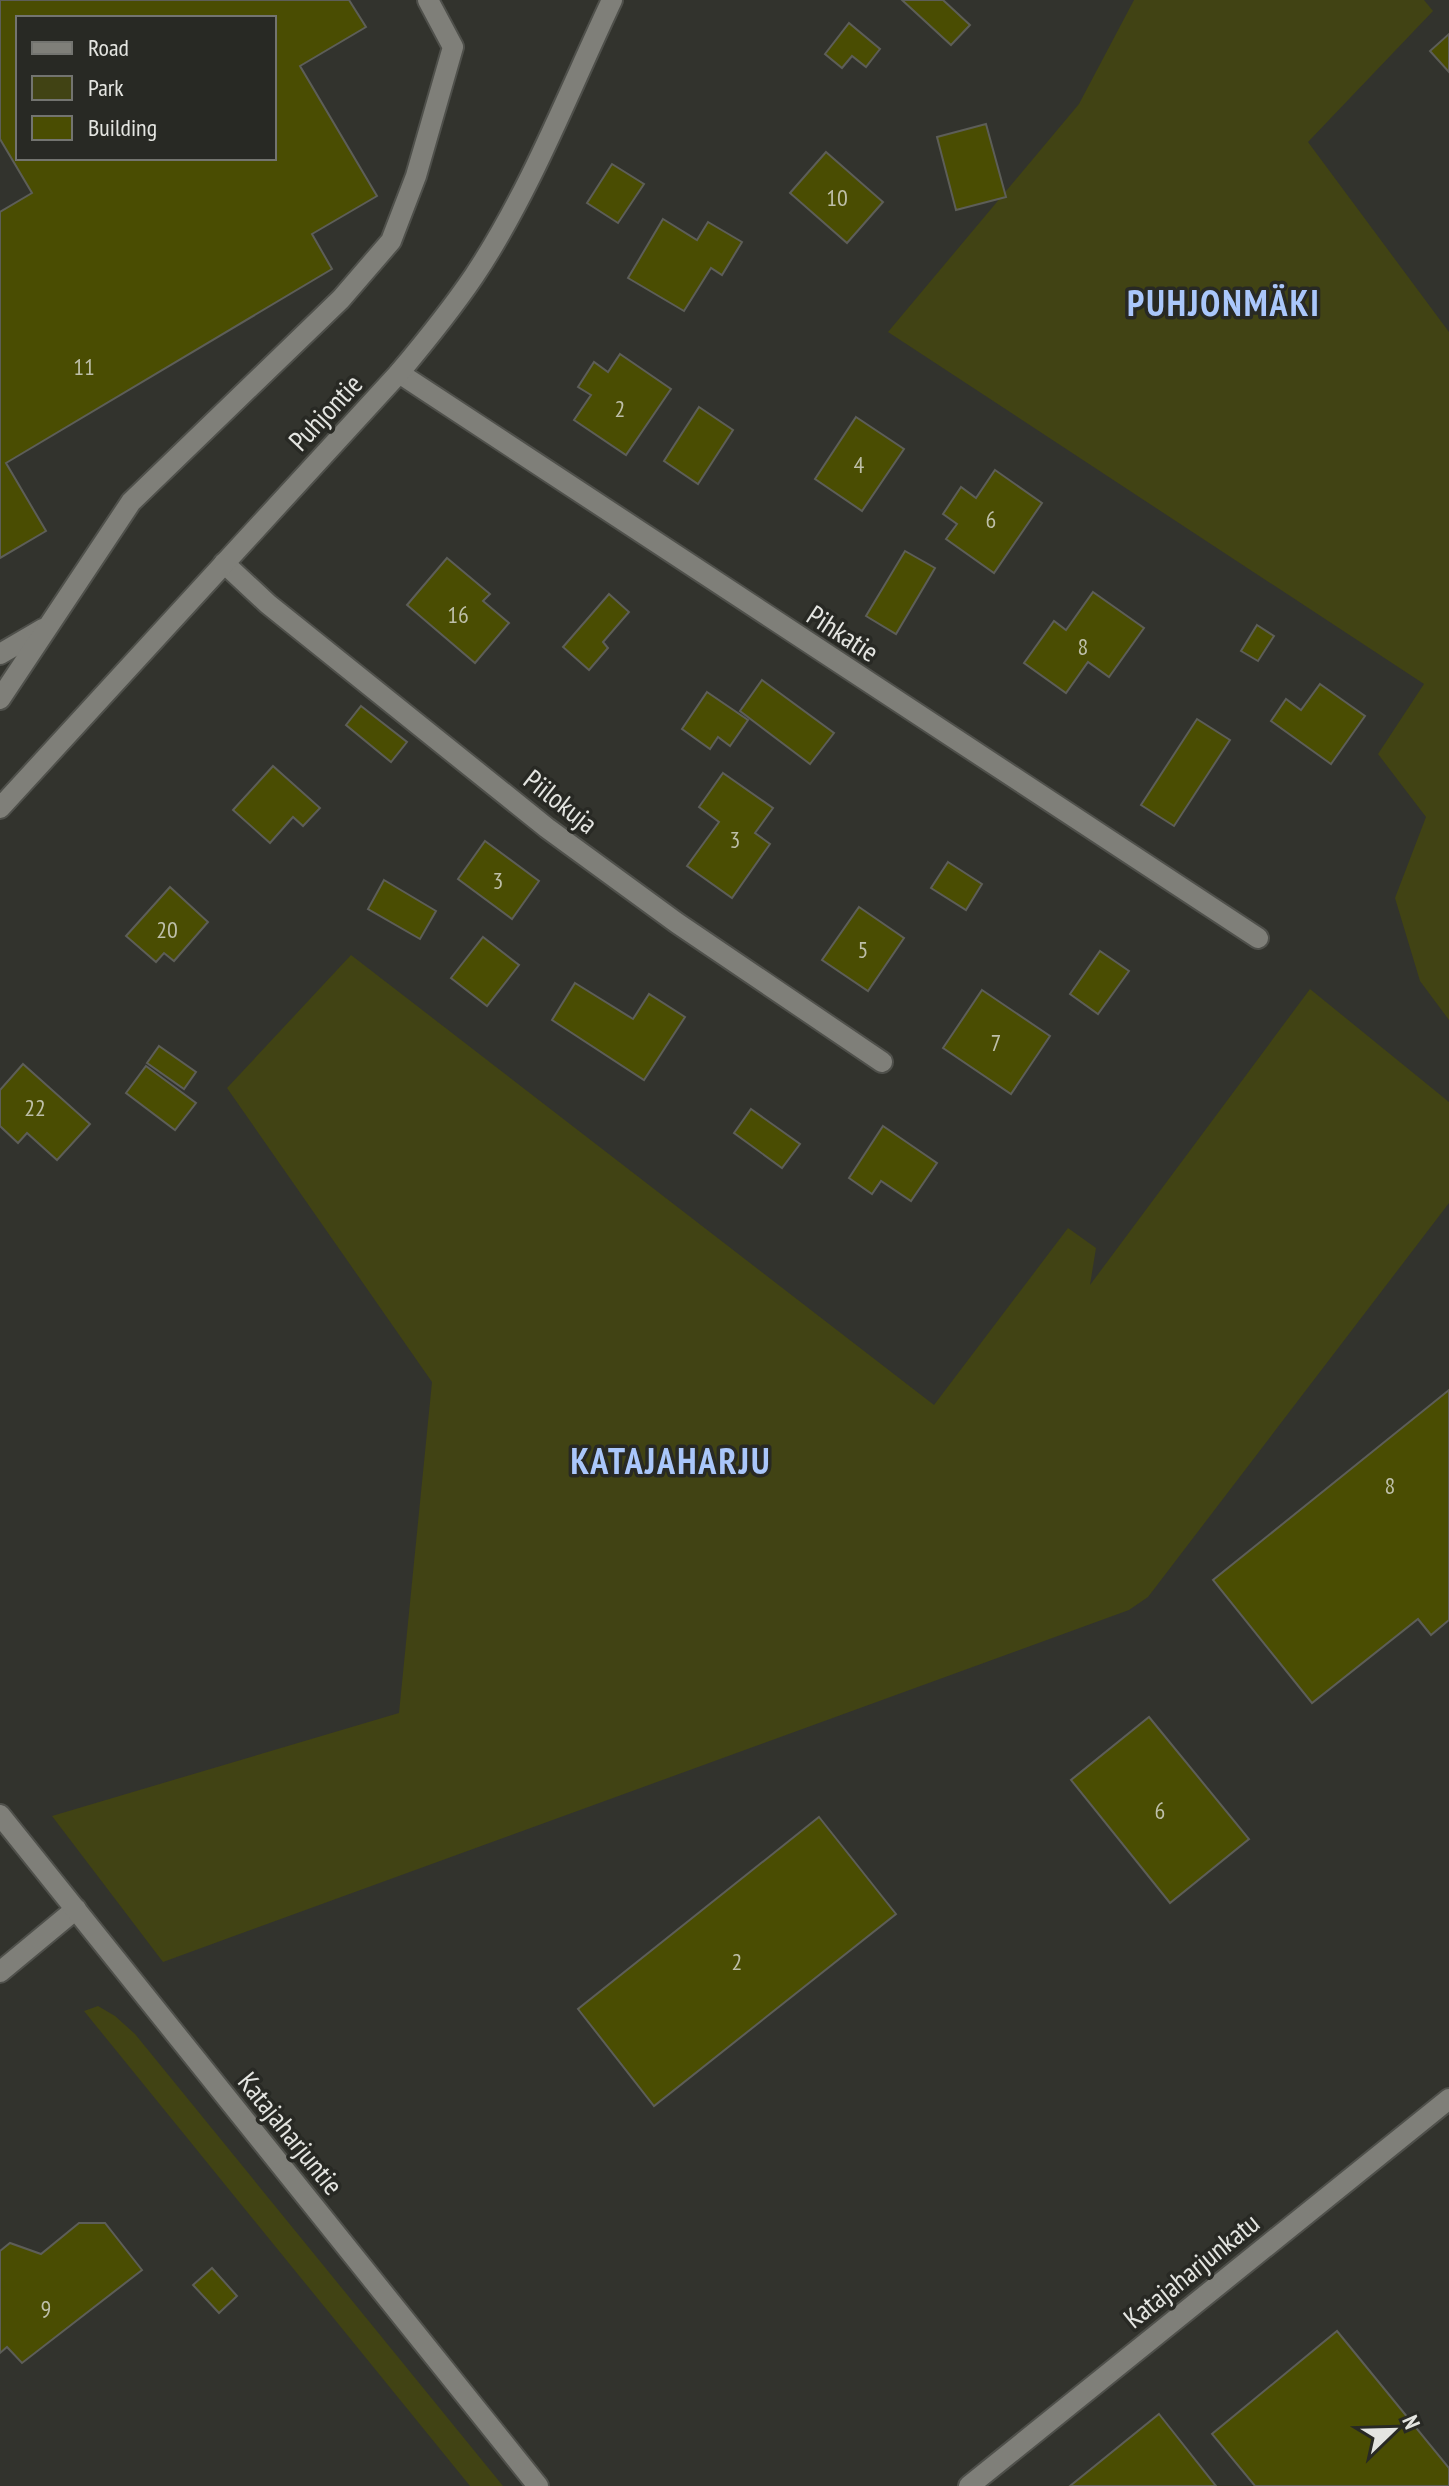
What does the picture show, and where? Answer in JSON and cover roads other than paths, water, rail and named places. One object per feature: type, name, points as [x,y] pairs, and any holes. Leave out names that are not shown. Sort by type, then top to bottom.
[{"type":"street","points":[[0,699],[131,502],[341,299],[391,241],[416,176],[453,47],[428,0]]},
{"type":"street","name":"Puhjontie","points":[[0,808],[399,373],[475,274],[508,217],[612,0]]},
{"type":"street","name":"Pihkatie","points":[[399,373],[1258,938]]},
{"type":"street","name":"Piilokuja","points":[[224,563],[268,604],[547,828],[677,923],[882,1062]]},
{"type":"street","points":[[0,654],[46,627]]},
{"type":"street","name":"Katajaharjuntie","points":[[0,1815],[538,2486]]},
{"type":"street","points":[[0,1972],[76,1909]]},
{"type":"street","name":"Katajaharjunkatu","points":[[969,2486],[1449,2099]]},
{"type":"district","name":"PUHJONMÄKI","points":[[1224,302]]},
{"type":"district","name":"KATAJAHARJU","points":[[671,1460]]}]
